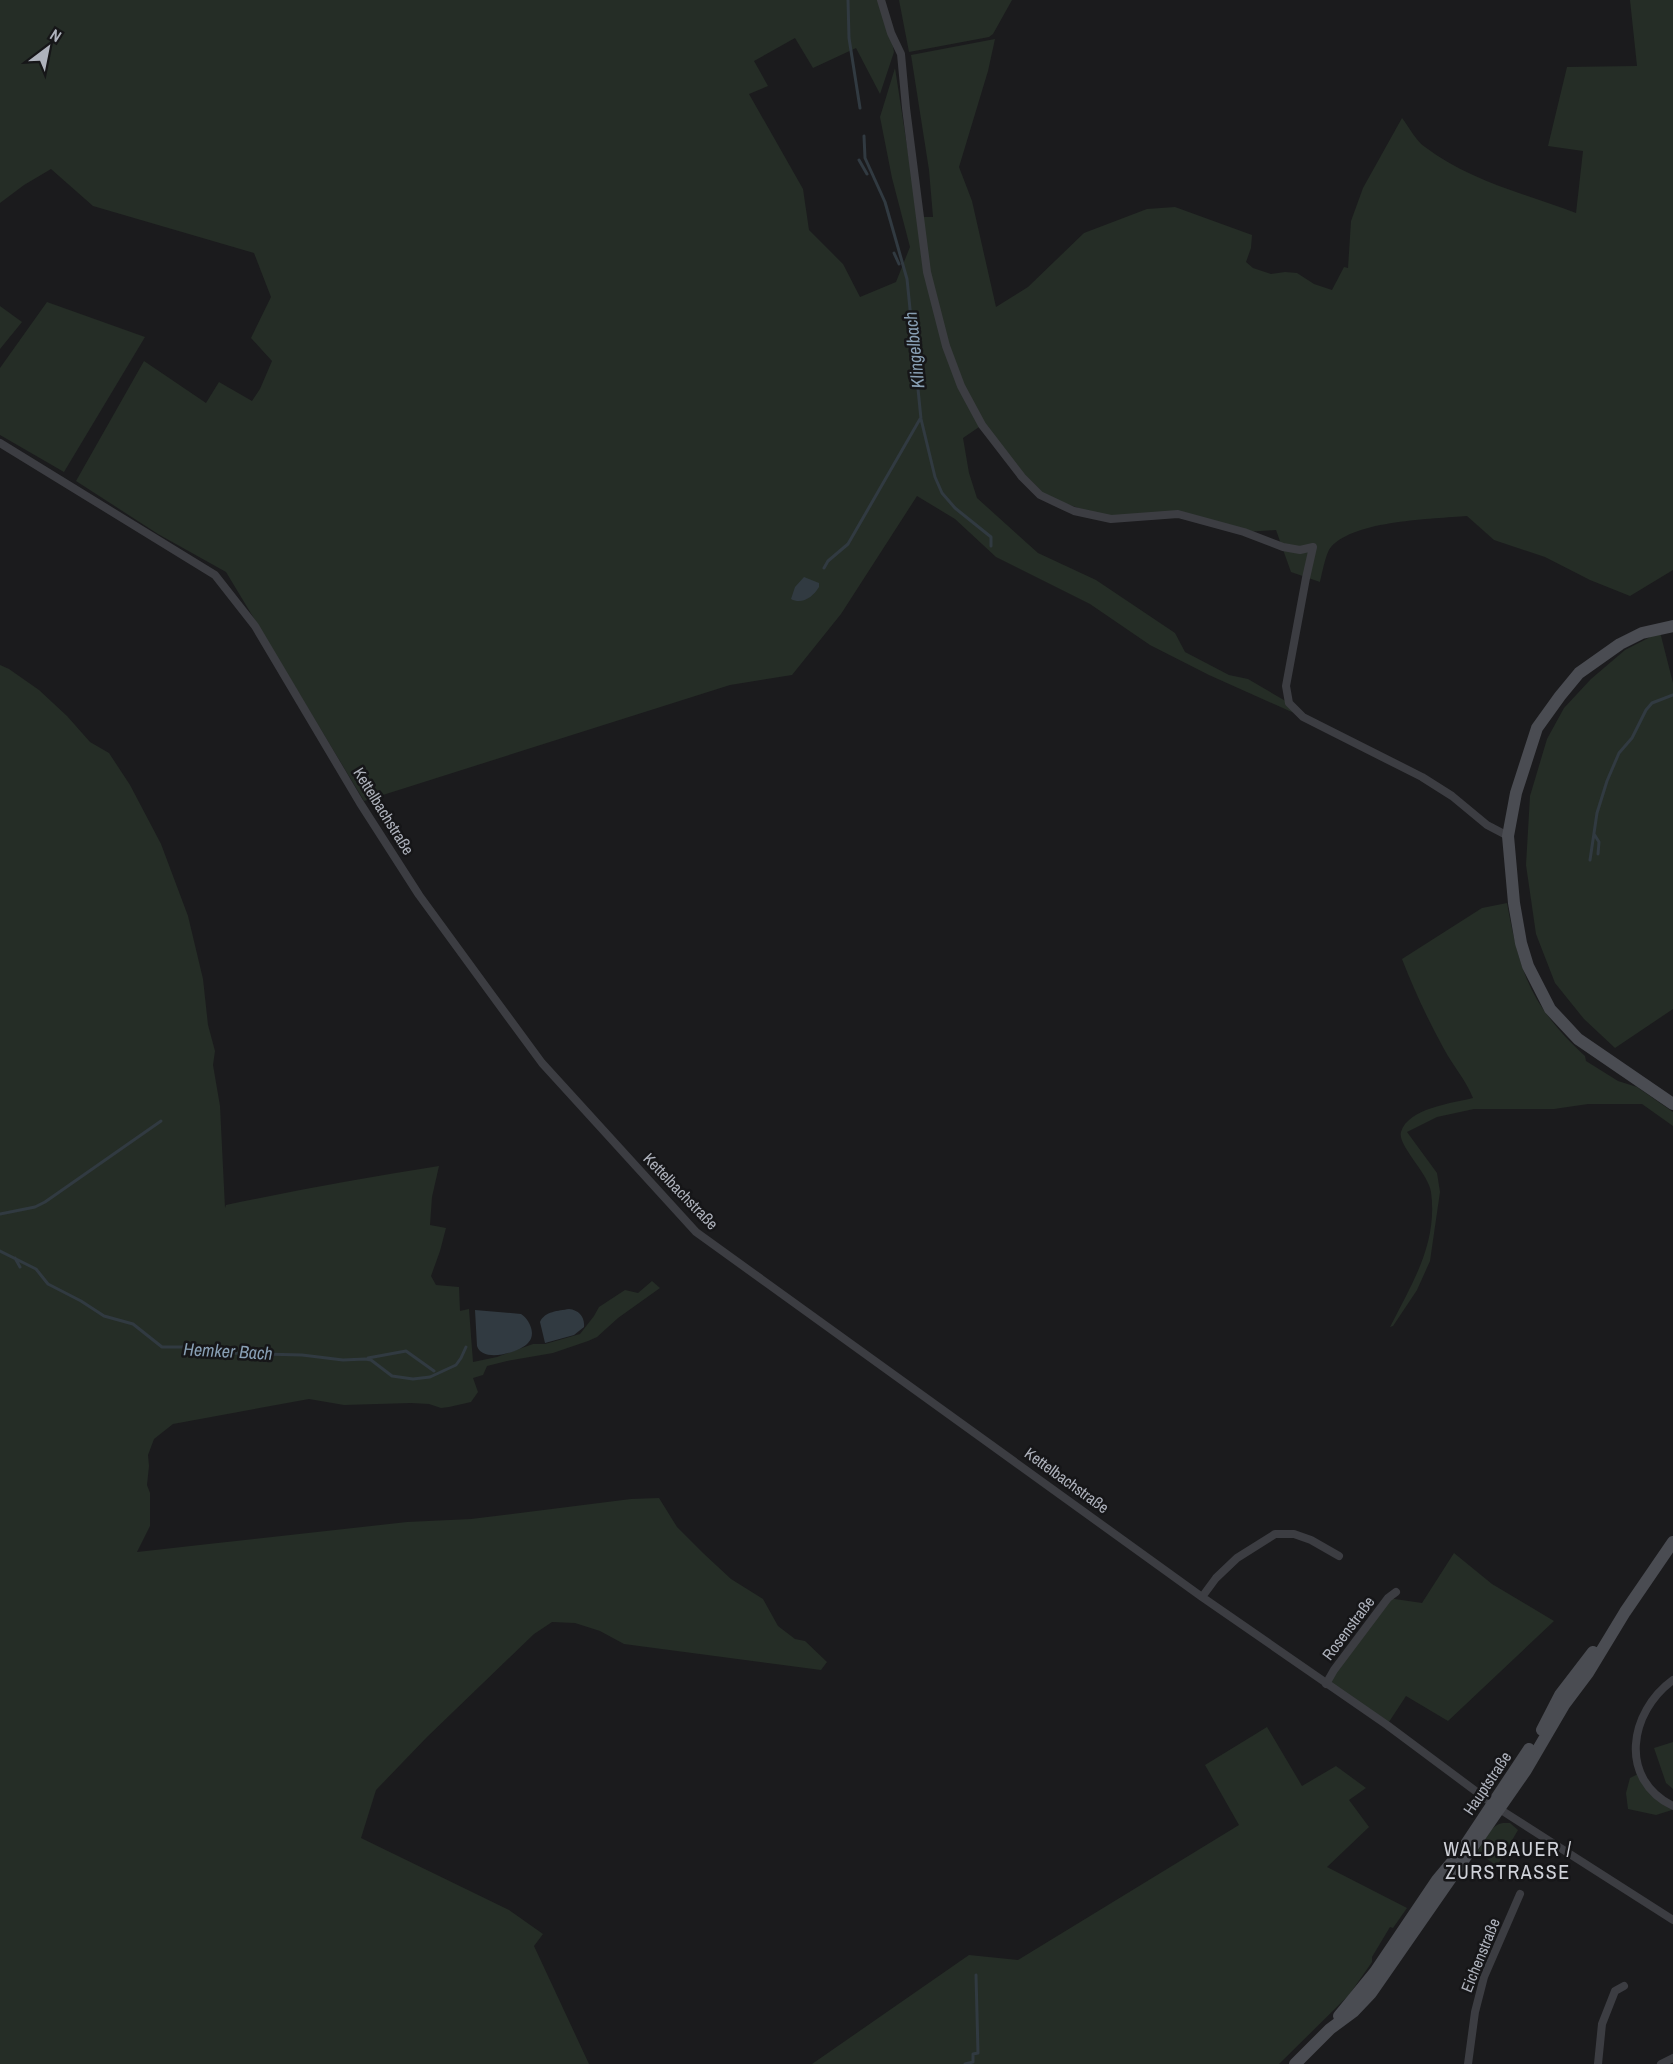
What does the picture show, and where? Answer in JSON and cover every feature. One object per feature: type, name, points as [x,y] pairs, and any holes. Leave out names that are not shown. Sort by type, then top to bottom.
[{"type":"main road","points":[[1673,626],[1642,633],[1620,644],[1580,673],[1560,696],[1537,728],[1516,793],[1508,836],[1514,903],[1521,943],[1528,966],[1550,1009],[1586,1046],[1673,1104]]},
{"type":"main road","points":[[1625,1612],[1673,1542]]},
{"type":"main road","name":"Hauptstraße","points":[[1295,2064],[1371,1993],[1411,1937],[1496,1806],[1546,1737],[1564,1705],[1588,1673],[1625,1612]]},
{"type":"main road","name":"Hauptstraße","points":[[1496,1806],[1560,1695],[1625,1612]]},
{"type":"street","points":[[880,0],[891,33],[902,54],[908,130],[927,272],[946,346],[961,386],[989,434],[1022,477],[1040,495],[1074,511],[1111,519],[1178,514],[1244,532],[1283,547],[1300,550],[1313,547],[1286,686],[1289,703],[1303,717],[1422,777],[1452,796],[1487,825],[1508,836]]},
{"type":"street","name":"Kettelbachstraße","points":[[0,442],[215,575],[255,626],[360,803],[420,895],[492,995],[542,1063],[696,1232],[1202,1597],[1387,1725],[1496,1806],[1673,1920]]},
{"type":"street","points":[[1202,1597],[1216,1578],[1237,1558],[1275,1534],[1294,1534],[1311,1540],[1339,1556]]},
{"type":"street","name":"Rosenstraße","points":[[1326,1684],[1388,1598],[1396,1592]]},
{"type":"street","points":[[1673,1680],[1656,1694],[1646,1708],[1639,1726],[1636,1746],[1638,1767],[1642,1777],[1659,1797],[1673,1806]]},
{"type":"street","name":"Eichenstraße","points":[[1468,2064],[1475,2012],[1484,1977],[1520,1894]]},
{"type":"street","points":[[1598,2064],[1602,2024],[1615,1991],[1624,1986]]},
{"type":"street","points":[[1661,2064],[1673,2058]]},
{"type":"shaded area","points":[[0,0],[884,0],[894,52],[880,94],[856,48],[813,68],[795,38],[754,61],[768,86],[749,94],[803,189],[809,230],[843,264],[860,297],[896,282],[910,247],[892,178],[880,117],[895,68],[918,217],[933,217],[929,170],[911,55],[995,39],[988,71],[959,167],[972,201],[996,307],[1028,287],[1084,233],[1147,209],[1175,207],[1252,235],[1251,248],[1246,262],[1253,268],[1271,274],[1297,273],[1314,284],[1332,290],[1344,267],[1348,268],[1351,221],[1363,188],[1402,118],[1422,144],[1460,169],[1576,213],[1583,151],[1548,146],[1567,67],[1637,66],[1630,0],[1673,0],[1673,570],[1630,596],[1590,580],[1545,557],[1494,540],[1467,516],[1395,522],[1358,531],[1342,538],[1329,550],[1320,582],[1291,572],[1276,530],[1244,532],[1178,514],[1111,519],[1040,495],[982,425],[963,438],[969,473],[977,498],[1038,553],[1096,580],[1175,633],[1185,652],[1229,675],[1248,679],[1289,703],[1303,717],[1209,675],[1150,645],[1090,604],[996,557],[955,519],[917,496],[841,614],[792,675],[730,685],[364,801],[226,572],[158,534],[76,481],[144,361],[206,403],[219,382],[252,401],[272,361],[251,338],[271,297],[254,253],[93,206],[51,169],[0,203]]},
{"type":"shaded area","points":[[899,0],[1012,0],[993,34],[989,37],[909,52]]},
{"type":"shaded area","points":[[47,302],[145,337],[64,472],[0,435],[0,368]]},
{"type":"shaded area","points":[[0,306],[22,322],[0,349]]},
{"type":"shaded area","points":[[804,577],[819,583],[819,587],[807,599],[795,601],[791,599],[795,587]]},
{"type":"shaded area","points":[[1660,632],[1673,683],[1673,1009],[1615,1048],[1584,1019],[1555,983],[1536,934],[1526,865],[1530,796],[1547,739],[1564,708],[1591,679],[1625,650]]},
{"type":"shaded area","points":[[0,665],[39,690],[90,742],[109,753],[130,785],[161,844],[188,916],[203,979],[208,1025],[215,1051],[213,1065],[220,1106],[225,1208],[226,1205],[279,1194],[439,1166],[432,1197],[430,1225],[446,1228],[431,1276],[436,1285],[459,1287],[460,1311],[469,1309],[473,1362],[497,1357],[533,1344],[545,1344],[580,1334],[599,1307],[625,1290],[638,1293],[652,1281],[660,1288],[618,1318],[597,1337],[553,1353],[487,1366],[483,1375],[473,1378],[478,1392],[471,1402],[441,1408],[429,1404],[411,1403],[344,1405],[309,1399],[173,1424],[154,1439],[148,1455],[147,1485],[150,1493],[150,1526],[137,1552],[407,1522],[471,1519],[631,1499],[659,1498],[677,1527],[703,1553],[731,1579],[763,1599],[778,1626],[795,1639],[805,1641],[827,1662],[821,1670],[624,1644],[600,1631],[575,1623],[552,1622],[534,1634],[427,1737],[376,1790],[361,1838],[509,1910],[543,1934],[534,1946],[589,2064],[0,2064]]},
{"type":"shaded area","points":[[1507,903],[1523,969],[1540,1004],[1552,1021],[1585,1056],[1586,1061],[1618,1081],[1637,1087],[1673,1112],[1673,1126],[1642,1104],[1588,1104],[1554,1109],[1474,1109],[1437,1117],[1407,1132],[1437,1173],[1440,1192],[1430,1261],[1417,1290],[1393,1326],[1390,1327],[1414,1279],[1431,1229],[1432,1211],[1429,1185],[1404,1144],[1401,1132],[1412,1117],[1422,1112],[1473,1098],[1432,1027],[1402,959],[1482,908]]},
{"type":"shaded area","points":[[569,1309],[581,1315],[584,1327],[574,1335],[545,1343],[540,1322],[542,1318],[552,1312]]},
{"type":"shaded area","points":[[475,1310],[521,1314],[531,1327],[531,1339],[523,1347],[501,1355],[486,1354],[480,1351],[477,1346]]},
{"type":"shaded area","points":[[1454,1553],[1492,1584],[1554,1621],[1448,1721],[1406,1696],[1387,1725],[1326,1684],[1388,1598],[1422,1603]]},
{"type":"shaded area","points":[[1267,1727],[1302,1786],[1336,1766],[1366,1788],[1349,1800],[1369,1827],[1327,1867],[1407,1908],[1393,1928],[1390,1927],[1372,1957],[1372,1962],[1349,1995],[1279,2064],[812,2064],[969,1955],[1018,1960],[1239,1825],[1205,1765]]},
{"type":"shaded area","points":[[1673,1742],[1673,1789],[1666,1783],[1654,1748]]},
{"type":"shaded area","points":[[1638,1774],[1652,1795],[1672,1810],[1656,1815],[1628,1809],[1626,1793],[1630,1778]]},
{"type":"shaded area","points":[[1503,1823],[1510,1823],[1518,1830],[1497,1866],[1477,1852],[1491,1830]]},
{"type":"waterway","name":"Klingelbach","points":[[848,0],[849,38],[860,108]]},
{"type":"waterway","name":"Klingelbach","points":[[864,136],[865,158],[885,202],[907,279],[921,419],[935,477],[942,493],[955,508],[991,537],[991,546]]},
{"type":"waterway","points":[[859,160],[867,174]]},
{"type":"waterway","points":[[894,253],[899,264]]},
{"type":"waterway","points":[[824,568],[828,561],[848,544],[920,419]]},
{"type":"waterway","points":[[1590,860],[1597,813],[1619,753],[1632,738],[1652,703],[1673,695]]},
{"type":"waterway","points":[[1594,834],[1599,842],[1598,854]]},
{"type":"waterway","points":[[0,1214],[35,1207],[45,1202],[161,1121]]},
{"type":"waterway","name":"Hemker Bach","points":[[0,1251],[36,1269],[48,1284],[104,1316],[133,1324],[162,1347],[190,1347],[226,1353],[302,1355],[343,1360],[365,1359],[371,1360],[392,1376],[413,1379],[430,1377],[456,1365],[466,1347]]},
{"type":"waterway","name":"Hemker Bach","points":[[15,1258],[20,1267]]},
{"type":"waterway","points":[[368,1358],[406,1351],[434,1371]]},
{"type":"waterway","points":[[965,2064],[973,2062],[973,2054],[978,2053],[976,1975]]},
{"type":"district","name":"WALDBAUER / ZURSTRASSE","points":[[1508,1860]]}]
